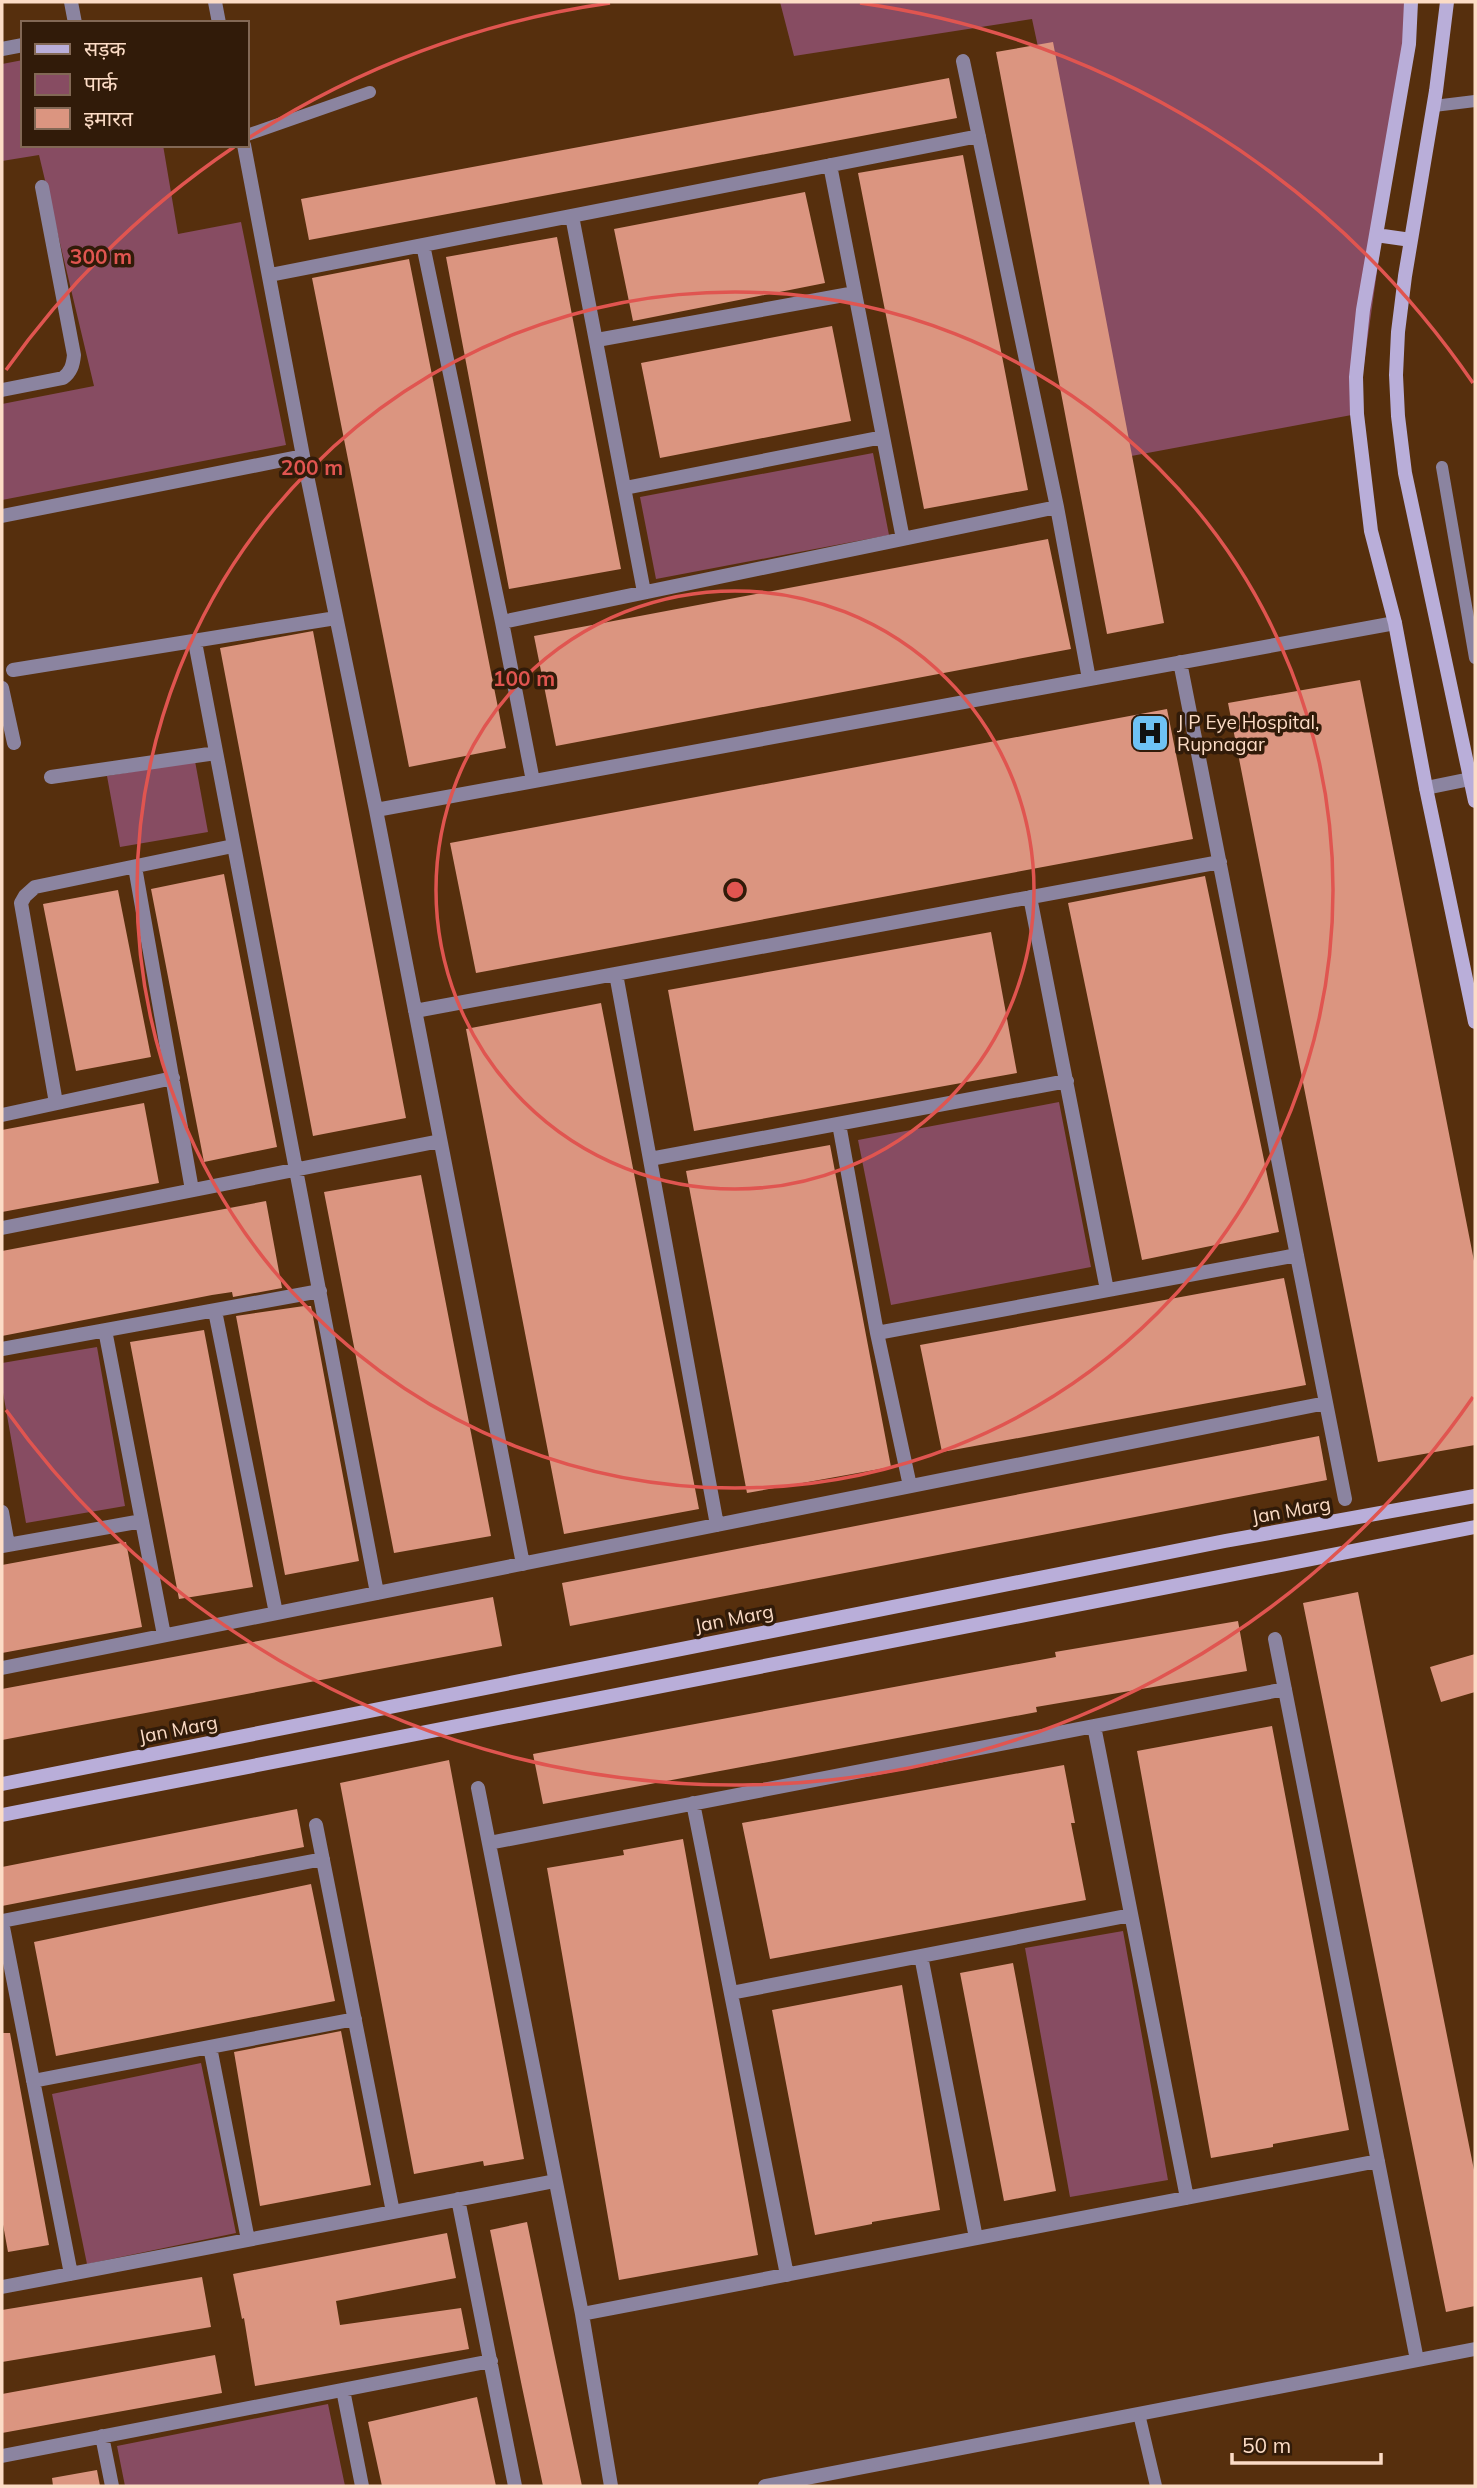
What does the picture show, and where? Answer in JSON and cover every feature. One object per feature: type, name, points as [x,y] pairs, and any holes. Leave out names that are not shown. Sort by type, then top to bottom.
[{"type":"main road","points":[[1411,2],[1409,44],[1363,310],[1356,377],[1357,414],[1371,531],[1395,623],[1475,1022]]},
{"type":"main road","points":[[1447,2],[1434,106],[1398,332],[1396,375],[1405,473],[1473,779],[1475,801]]},
{"type":"main road","points":[[1376,235],[1411,240]]},
{"type":"main road","name":"Jan Marg","points":[[2,1784],[1225,1541],[1475,1496]]},
{"type":"main road","points":[[2,1815],[1475,1527]]},
{"type":"street","points":[[71,2],[75,21]]},
{"type":"street","points":[[215,2],[219,21]]},
{"type":"street","points":[[2,49],[21,45]]},
{"type":"street","points":[[963,61],[1057,507],[1089,679]]},
{"type":"street","points":[[270,275],[979,136]]},
{"type":"street","points":[[244,147],[303,456],[376,810],[523,1564]]},
{"type":"street","points":[[830,165],[903,539]]},
{"type":"street","points":[[2,390],[62,378],[73,365],[74,355],[42,187]]},
{"type":"street","points":[[572,216],[644,592]]},
{"type":"street","points":[[423,245],[533,781]]},
{"type":"street","points":[[597,340],[855,293]]},
{"type":"street","points":[[625,488],[883,437]]},
{"type":"street","points":[[2,516],[303,456]]},
{"type":"street","points":[[502,622],[1057,507]]},
{"type":"street","points":[[13,670],[336,618]]},
{"type":"street","points":[[376,810],[1395,623]]},
{"type":"street","points":[[195,642],[377,1593]]},
{"type":"street","points":[[1181,662],[1345,1499]]},
{"type":"street","points":[[2,688],[14,743]]},
{"type":"street","points":[[51,776],[216,753]]},
{"type":"street","points":[[1426,788],[1473,779]]},
{"type":"street","points":[[56,1103],[21,903],[25,896],[36,887],[233,846]]},
{"type":"street","points":[[415,1011],[1220,862]]},
{"type":"street","points":[[135,867],[192,1190]]},
{"type":"street","points":[[1030,897],[1108,1290]]},
{"type":"street","points":[[615,974],[718,1525]]},
{"type":"street","points":[[2,1115],[173,1078]]},
{"type":"street","points":[[650,1159],[1068,1081]]},
{"type":"street","points":[[839,1124],[877,1333],[910,1486]]},
{"type":"street","points":[[2,1228],[440,1141]]},
{"type":"street","points":[[877,1333],[1297,1255]]},
{"type":"street","points":[[2,1349],[320,1291]]},
{"type":"street","points":[[215,1311],[276,1613]]},
{"type":"street","points":[[105,1330],[164,1635]]},
{"type":"street","points":[[2,1668],[1326,1403]]},
{"type":"street","points":[[2,1513],[5,1545],[142,1521]]},
{"type":"street","points":[[1275,1639],[1417,2360]]},
{"type":"street","points":[[489,1843],[1284,1689]]},
{"type":"street","points":[[1094,1726],[1187,2198]]},
{"type":"street","points":[[478,1788],[582,2314],[611,2486]]},
{"type":"street","points":[[693,1803],[787,2275]]},
{"type":"street","points":[[316,1825],[393,2212]]},
{"type":"street","points":[[72,2274],[2,1921],[323,1859]]},
{"type":"street","points":[[731,1993],[1131,1915]]},
{"type":"street","points":[[921,1956],[976,2238]]},
{"type":"street","points":[[33,2081],[355,2019]]},
{"type":"street","points":[[210,2047],[248,2240]]},
{"type":"street","points":[[582,2314],[1378,2161]]},
{"type":"street","points":[[2,2287],[555,2181]]},
{"type":"street","points":[[458,2199],[515,2486]]},
{"type":"street","points":[[765,2486],[1475,2349]]},
{"type":"street","points":[[2,2456],[491,2361]]},
{"type":"street","points":[[343,2390],[362,2486]]},
{"type":"street","points":[[102,2436],[112,2486]]},
{"type":"lane","points":[[248,135],[370,92]]},
{"type":"lane","points":[[1434,106],[1475,101]]},
{"type":"lane","points":[[1442,467],[1475,659]]},
{"type":"lane","points":[[1139,2414],[1156,2486]]},
{"type":"green space","points":[[780,2],[1411,2],[1409,44],[1357,414],[1126,457],[1032,19],[794,56]]},
{"type":"green space","points":[[21,60],[21,147],[163,147],[178,234],[241,222],[286,445],[2,500],[2,404],[94,386],[39,155],[2,161],[2,64]]},
{"type":"green space","points":[[873,453],[889,535],[656,579],[640,497]]},
{"type":"green space","points":[[195,761],[208,832],[120,847],[107,776]]},
{"type":"green space","points":[[1059,1102],[1091,1267],[891,1305],[858,1140]]},
{"type":"green space","points":[[97,1347],[125,1506],[26,1523],[2,1387],[2,1363]]},
{"type":"green space","points":[[1123,1931],[1168,2180],[1070,2197],[1025,1948]]},
{"type":"green space","points":[[201,2063],[236,2233],[87,2264],[52,2094]]},
{"type":"green space","points":[[328,2404],[345,2486],[125,2486],[117,2446]]},
{"type":"building","points":[[1053,42],[1164,623],[1107,634],[996,52]]},
{"type":"building","points":[[949,78],[957,118],[309,240],[301,199]]},
{"type":"building","points":[[963,155],[1028,490],[924,509],[858,173]]},
{"type":"building","points":[[805,192],[825,283],[633,321],[614,229]]},
{"type":"building","points":[[557,237],[621,569],[509,589],[446,257]]},
{"type":"building","points":[[409,259],[506,748],[409,767],[312,278]]},
{"type":"building","points":[[832,326],[851,421],[660,458],[641,363]]},
{"type":"building","points":[[1048,539],[1071,649],[556,746],[534,636]]},
{"type":"building","points":[[313,631],[406,1118],[313,1136],[220,648]]},
{"type":"building","points":[[1360,680],[1475,1266],[1475,1445],[1378,1462],[1228,703]]},
{"type":"building","points":[[1167,709],[1193,839],[476,973],[450,843]]},
{"type":"building","points":[[224,874],[277,1147],[204,1162],[151,889]]},
{"type":"building","points":[[1205,876],[1279,1232],[1142,1260],[1068,903]]},
{"type":"building","points":[[118,890],[151,1057],[76,1071],[43,904]]},
{"type":"building","points":[[991,932],[1017,1073],[694,1131],[668,990]]},
{"type":"building","points":[[601,1003],[699,1509],[564,1534],[466,1029]]},
{"type":"building","points":[[144,1103],[159,1183],[2,1212],[2,1130]]},
{"type":"building","points":[[830,1145],[891,1467],[747,1493],[686,1171]]},
{"type":"building","points":[[421,1175],[491,1536],[394,1553],[324,1192]]},
{"type":"building","points":[[266,1201],[282,1288],[233,1297],[232,1292],[212,1295],[2,1336],[2,1251]]},
{"type":"building","points":[[1284,1278],[1306,1385],[942,1452],[920,1345]]},
{"type":"building","points":[[311,1306],[359,1561],[285,1575],[236,1316]]},
{"type":"building","points":[[204,1330],[253,1587],[179,1599],[130,1342]]},
{"type":"building","points":[[1319,1436],[1327,1480],[570,1626],[562,1583]]},
{"type":"building","points":[[126,1542],[142,1627],[2,1653],[2,1565]]},
{"type":"building","points":[[1358,1592],[1475,2175],[1475,2306],[1446,2312],[1303,1603]]},
{"type":"building","points":[[493,1597],[502,1646],[2,1740],[2,1689]]},
{"type":"building","points":[[1238,1621],[1247,1671],[1036,1707],[1037,1712],[543,1804],[533,1754],[1056,1657],[1055,1652]]},
{"type":"building","points":[[1475,1654],[1475,1692],[1441,1702],[1430,1667]]},
{"type":"building","points":[[1272,1726],[1349,2130],[1211,2158],[1137,1751]]},
{"type":"building","points":[[449,1760],[524,2159],[484,2166],[483,2161],[414,2174],[340,1783]]},
{"type":"building","points":[[1064,1765],[1075,1823],[1071,1823],[1086,1900],[770,1959],[742,1823]]},
{"type":"building","points":[[297,1809],[304,1847],[2,1906],[2,1867]]},
{"type":"building","points":[[683,1839],[758,2255],[619,2280],[547,1868],[624,1855],[623,1850]]},
{"type":"building","points":[[311,1884],[335,2001],[56,2056],[34,1942]]},
{"type":"building","points":[[1013,1963],[1056,2191],[1004,2201],[960,1973]]},
{"type":"building","points":[[902,1985],[940,2210],[815,2235],[772,2010]]},
{"type":"building","points":[[341,2031],[371,2185],[260,2206],[234,2052]]},
{"type":"building","points":[[2,2033],[10,2033],[49,2245],[8,2252],[2,2219]]},
{"type":"building","points":[[527,2222],[582,2486],[543,2486],[522,2387],[490,2230]]},
{"type":"building","points":[[447,2233],[456,2278],[336,2301],[340,2325],[461,2308],[469,2349],[255,2386],[244,2318],[242,2319],[233,2274]]},
{"type":"building","points":[[202,2277],[211,2327],[2,2362],[2,2310]]},
{"type":"building","points":[[215,2355],[222,2393],[2,2433],[2,2394]]},
{"type":"building","points":[[477,2397],[496,2486],[382,2486],[368,2422]]},
{"type":"building","points":[[97,2470],[100,2486],[53,2486],[52,2478]]},
{"type":"place","name":"J P Eye Hospital, Rupnagar","points":[[1150,733]]}]
